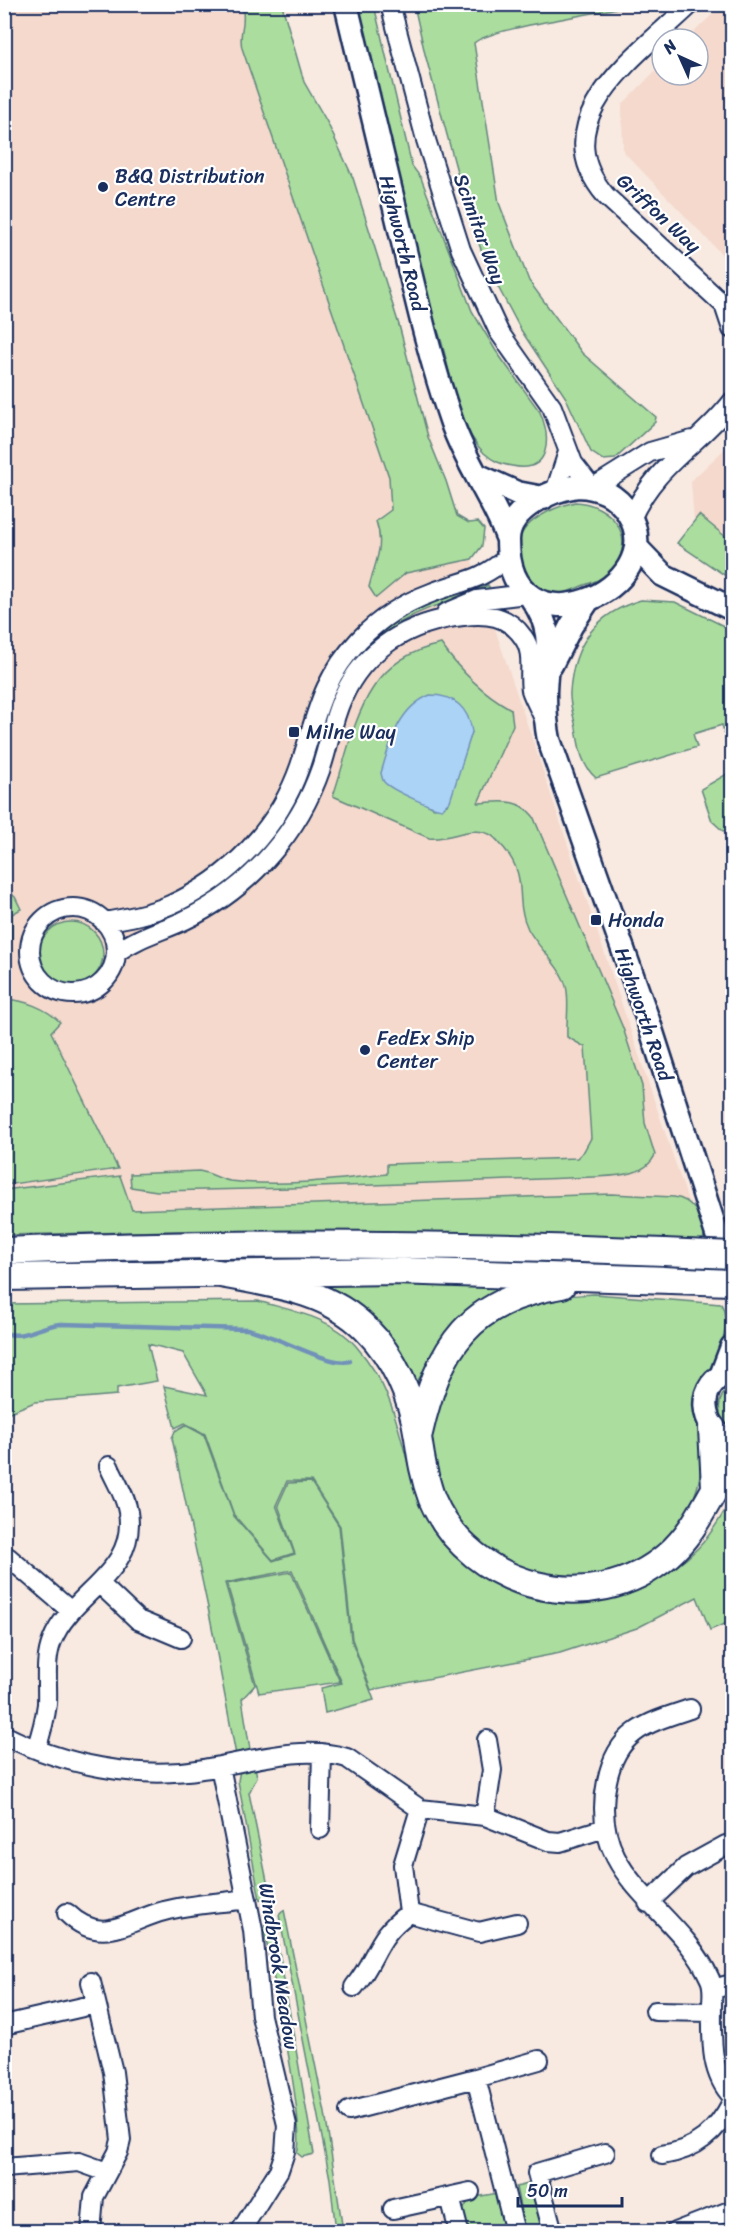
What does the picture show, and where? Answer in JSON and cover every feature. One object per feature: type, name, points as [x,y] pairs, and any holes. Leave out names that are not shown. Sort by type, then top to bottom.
[{"type":"highway","points":[[4,1251],[224,1246],[471,1247],[732,1255]]},
{"type":"highway","points":[[4,1277],[211,1272],[395,1271],[732,1282]]},
{"type":"highway","points":[[211,1272],[302,1292],[332,1305],[358,1321],[380,1344],[395,1368],[407,1396],[418,1436],[426,1481],[435,1504],[451,1531],[474,1555],[500,1572],[527,1584],[577,1590],[607,1586],[650,1568],[669,1554],[689,1534],[732,1462]]},
{"type":"highway","points":[[418,1436],[429,1393],[443,1358],[455,1338],[479,1315],[501,1302],[525,1293],[618,1277]]},
{"type":"highway","points":[[712,1428],[715,1487]]},
{"type":"main road","name":"Highworth Road","points":[[346,4],[424,328],[452,423],[508,547]]},
{"type":"main road","points":[[477,475],[517,493],[549,495]]},
{"type":"main road","points":[[636,548],[625,574],[616,583],[589,599],[555,606],[529,596],[513,577],[508,547],[524,510],[549,495],[568,488],[592,487],[619,502],[631,519],[636,548],[656,570],[674,582],[732,609]]},
{"type":"main road","points":[[616,583],[674,582]]},
{"type":"main road","name":"Highworth Road","points":[[529,596],[547,626],[546,723],[554,758],[649,1023],[732,1282]]},
{"type":"main road","name":"Highworth Road","points":[[546,677],[571,626],[589,599]]},
{"type":"main road","points":[[732,1347],[727,1373],[711,1386],[705,1400],[706,1414],[712,1428],[732,1442]]},
{"type":"street","name":"Scimitar Way","points":[[390,4],[426,140],[461,250],[499,332],[552,407],[568,452],[576,468],[592,487]]},
{"type":"street","name":"Griffon Way","points":[[691,4],[602,92],[587,117],[584,148],[591,176],[606,196],[728,307],[732,329]]},
{"type":"street","points":[[631,519],[650,484],[732,402]]},
{"type":"street","points":[[592,487],[650,452],[692,440]]},
{"type":"street","points":[[549,495],[568,452]]},
{"type":"street","points":[[104,922],[139,916],[169,906],[207,885],[238,860],[264,833],[282,805],[300,766],[321,695],[330,679],[359,641],[402,607],[432,592],[481,578],[508,547]]},
{"type":"street","points":[[116,953],[137,939],[200,912],[235,890],[262,865],[304,807],[321,769],[338,708],[354,677],[372,656],[416,625],[437,618],[457,606],[477,600],[529,596]]},
{"type":"street","points":[[437,618],[486,614],[506,621],[516,629],[527,645],[532,692],[546,723]]},
{"type":"street","points":[[75,908],[94,914],[104,922],[115,941],[116,953],[110,974],[98,986],[83,993],[66,993],[54,989],[43,981],[33,966],[31,955],[33,938],[40,925],[50,916],[75,908]]},
{"type":"street","points":[[36,1749],[45,1718],[49,1650],[57,1630],[71,1611],[100,1585],[120,1559],[128,1534],[128,1511],[109,1466]]},
{"type":"street","points":[[8,1557],[71,1611]]},
{"type":"street","points":[[100,1585],[138,1620],[181,1638]]},
{"type":"street","points":[[690,1709],[647,1723],[625,1739],[608,1774],[604,1802],[605,1828],[620,1863],[648,1903],[692,1947],[713,1989],[714,2060],[721,2080],[732,2096]]},
{"type":"street","points":[[4,1735],[64,1758],[142,1772],[164,1773],[273,1757],[322,1753],[347,1758],[420,1809],[484,1816],[549,1841],[560,1842],[605,1828]]},
{"type":"street","points":[[484,1816],[492,1770],[487,1740]]},
{"type":"street","points":[[320,1829],[322,1753]]},
{"type":"street","name":"Windbrook Meadow","points":[[220,1766],[253,1930],[261,2016],[286,2117],[287,2133],[279,2170],[240,2232]]},
{"type":"street","points":[[409,1913],[403,1865],[420,1809]]},
{"type":"street","points":[[648,1903],[686,1867],[726,1845]]},
{"type":"street","points":[[67,1913],[89,1928],[118,1928],[164,1911],[247,1899]]},
{"type":"street","points":[[409,1913],[479,1932],[517,1923]]},
{"type":"street","points":[[354,1987],[370,1966],[377,1945],[388,1929],[409,1913]]},
{"type":"street","points":[[91,1982],[113,2072],[121,2139],[118,2152],[94,2197],[91,2232]]},
{"type":"street","points":[[713,1989],[732,1984]]},
{"type":"street","points":[[4,2025],[96,2004]]},
{"type":"street","points":[[655,2011],[712,2012]]},
{"type":"street","points":[[349,2111],[539,2060]]},
{"type":"street","points":[[476,2078],[515,2232]]},
{"type":"street","points":[[662,2155],[678,2153],[700,2143],[718,2125],[732,2102]]},
{"type":"street","points":[[553,2232],[537,2173],[605,2153]]},
{"type":"street","points":[[4,2168],[79,2162],[107,2172]]},
{"type":"street","points":[[393,2209],[470,2192]]},
{"type":"street","points":[[450,2197],[459,2232]]},
{"type":"street","points":[[675,2232],[732,2210]]},
{"type":"shaded area","points":[[4,5],[274,5],[421,410],[700,1236],[5,1241]]},
{"type":"shaded area","points":[[722,5],[732,5],[732,265],[623,151],[622,105],[650,76],[650,87],[710,87],[710,27],[699,27]]},
{"type":"shaded area","points":[[732,442],[732,542],[699,515],[694,522],[691,481]]},
{"type":"green space","points":[[242,5],[282,5],[304,82],[327,122],[353,178],[399,325],[428,437],[457,516],[469,523],[478,522],[484,529],[482,546],[472,559],[406,573],[376,598],[369,587],[380,539],[376,521],[391,510],[389,477],[242,48],[244,18]]},
{"type":"green space","points":[[359,5],[374,5],[412,166],[421,178],[472,311],[496,351],[540,412],[544,422],[545,452],[534,465],[512,466],[490,458],[475,441],[461,414],[400,201]]},
{"type":"green space","points":[[414,5],[629,5],[501,32],[474,43],[499,203],[529,281],[582,353],[656,417],[655,422],[615,459],[603,460],[591,452],[566,398],[521,330],[489,270],[471,223]]},
{"type":"green space","points":[[575,502],[599,508],[616,523],[623,544],[620,556],[613,568],[599,579],[573,590],[547,592],[534,585],[527,575],[519,548],[520,539],[530,523],[538,517]]},
{"type":"green space","points":[[699,515],[732,542],[732,580],[677,543]]},
{"type":"green space","points":[[488,585],[492,592],[430,608],[402,621],[376,641],[349,678],[326,718],[310,775],[299,801],[284,826],[266,849],[222,889],[197,905],[171,918],[144,927],[144,922],[241,868],[349,664],[372,640],[383,630],[421,606],[452,594]]},
{"type":"green space","points":[[641,600],[675,602],[732,630],[732,759],[722,725],[693,734],[697,747],[596,778],[587,767],[580,749],[570,701],[572,675],[582,646],[600,622],[611,613]]},
{"type":"green space","points":[[441,644],[472,681],[511,709],[513,725],[478,803],[515,803],[533,816],[623,1028],[642,1086],[645,1123],[655,1155],[644,1168],[628,1174],[611,1176],[291,1188],[157,1191],[131,1187],[130,1174],[199,1171],[230,1181],[289,1183],[387,1174],[387,1164],[577,1158],[591,1138],[585,1047],[567,1037],[566,986],[559,971],[528,929],[522,908],[517,870],[504,848],[493,836],[484,832],[476,831],[429,838],[333,796],[355,724],[365,702],[377,682],[393,666],[414,652]],"holes":[[[472,732],[447,805],[434,808],[417,799]]]},
{"type":"green space","points":[[732,771],[732,829],[723,831],[712,821],[701,789]]},
{"type":"green space","points":[[5,888],[15,897],[21,909],[12,914],[12,938],[5,947]]},
{"type":"green space","points":[[71,922],[83,924],[94,931],[101,942],[103,954],[101,966],[94,977],[83,984],[71,986],[59,984],[48,977],[41,966],[39,954],[41,942],[48,931],[59,924]]},
{"type":"green space","points":[[5,999],[34,1006],[60,1022],[51,1032],[118,1169],[5,1185]]},
{"type":"green space","points":[[120,1176],[132,1210],[611,1194],[674,1197],[691,1205],[699,1215],[706,1233],[703,1239],[689,1242],[262,1239],[240,1231],[219,1230],[5,1235],[4,1190]]},
{"type":"green space","points":[[303,1281],[504,1286],[507,1288],[489,1297],[452,1327],[434,1352],[416,1384]]},
{"type":"green space","points":[[595,1294],[721,1304],[725,1318],[722,1343],[712,1367],[705,1376],[700,1393],[698,1420],[701,1470],[694,1497],[681,1522],[663,1543],[644,1559],[625,1569],[593,1576],[572,1577],[541,1574],[502,1559],[467,1529],[453,1510],[434,1468],[431,1445],[433,1418],[458,1350],[488,1321],[510,1308],[534,1300]]},
{"type":"green space","points":[[258,1301],[311,1316],[335,1328],[356,1346],[381,1383],[390,1402],[412,1479],[428,1519],[454,1554],[488,1581],[507,1591],[549,1602],[601,1597],[631,1589],[660,1576],[686,1559],[708,1537],[732,1499],[732,1523],[728,1525],[732,1538],[732,1621],[710,1630],[697,1597],[637,1628],[560,1653],[371,1690],[352,1639],[340,1526],[311,1481],[287,1481],[276,1505],[294,1553],[273,1560],[234,1515],[205,1434],[185,1423],[175,1428],[164,1386],[207,1395],[183,1353],[148,1344],[157,1381],[117,1388],[117,1395],[35,1402],[5,1414],[5,1304]]},
{"type":"green space","points":[[732,1386],[732,1428],[722,1419],[719,1407],[722,1396]]},
{"type":"green space","points":[[185,1425],[204,1435],[234,1516],[273,1561],[295,1554],[278,1505],[288,1483],[311,1482],[339,1526],[351,1639],[374,1700],[325,1713],[321,1688],[342,1683],[292,1570],[225,1583],[255,1685],[242,1699],[251,1756],[236,1755],[211,1622],[172,1438],[175,1431]]},
{"type":"green space","points":[[291,1572],[340,1682],[259,1693],[227,1584]]},
{"type":"green space","points":[[255,1767],[257,1777],[249,1793],[269,1891],[267,1897],[260,1900],[238,1781],[240,1770]]},
{"type":"green space","points":[[284,1910],[325,2113],[343,2231],[336,2231],[330,2179],[279,1915]]},
{"type":"green space","points":[[271,1917],[274,1922],[314,2154],[302,2157],[297,2153],[299,2138],[293,2081],[264,1930],[267,1918]]},
{"type":"green space","points":[[532,2183],[546,2231],[525,2231],[516,2187]]},
{"type":"green space","points":[[498,2193],[505,2231],[465,2231],[461,2214],[470,2198]]},
{"type":"water","points":[[430,695],[446,697],[459,704],[468,716],[472,732],[450,801],[442,809],[395,789],[384,782],[381,773],[392,739],[403,717],[410,708]]},
{"type":"waterway","points":[[4,1333],[19,1335],[61,1324],[247,1329],[315,1355],[341,1362],[350,1361]]},
{"type":"place","name":"B&Q Distribution Centre","points":[[103,187]]},
{"type":"place","name":"Milne Way","points":[[294,732]]},
{"type":"place","name":"Honda","points":[[596,920]]},
{"type":"place","name":"FedEx Ship Center","points":[[365,1050]]}]
